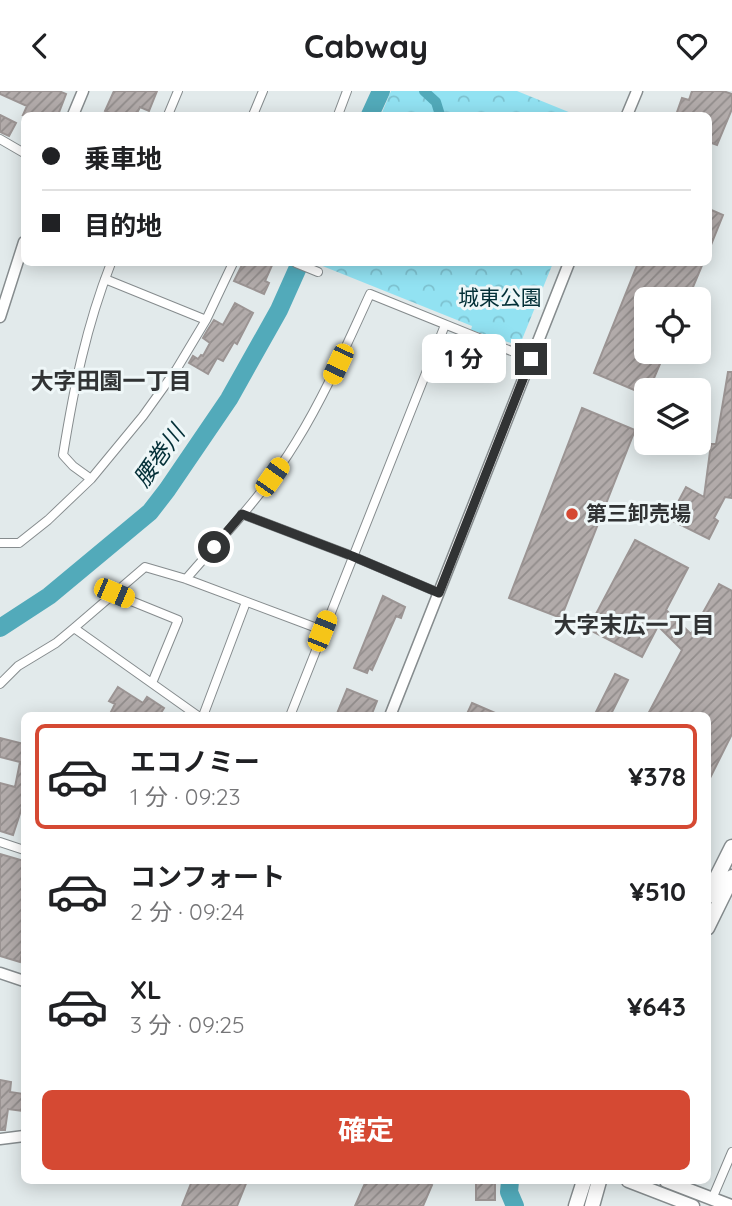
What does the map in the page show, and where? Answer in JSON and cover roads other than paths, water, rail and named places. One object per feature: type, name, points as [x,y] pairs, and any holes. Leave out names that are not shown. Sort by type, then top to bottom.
[{"type":"highway","points":[[711,889],[732,847]]},
{"type":"highway","points":[[711,920],[732,877]]},
{"type":"highway","points":[[576,1206],[582,1184]]},
{"type":"highway","points":[[592,1206],[597,1184]]},
{"type":"main road","points":[[636,1184],[693,1206]]},
{"type":"main road","points":[[674,1184],[731,1206]]},
{"type":"street","points":[[74,112],[83,91]]},
{"type":"street","points":[[169,112],[178,91]]},
{"type":"street","points":[[254,112],[263,91]]},
{"type":"street","points":[[339,112],[347,91]]},
{"type":"street","points":[[628,112],[637,91]]},
{"type":"street","points":[[0,139],[21,151]]},
{"type":"street","points":[[0,317],[21,250]]},
{"type":"street","points":[[91,479],[63,455],[77,370],[88,325],[110,266]]},
{"type":"street","points":[[0,543],[19,543],[91,479],[143,416],[176,370],[206,320],[232,266]]},
{"type":"street","points":[[303,266],[318,272]]},
{"type":"street","points":[[392,712],[568,266]]},
{"type":"street","points":[[105,279],[206,320]]},
{"type":"street","points":[[186,579],[242,514],[296,443],[327,387],[370,295],[531,359]]},
{"type":"street","points":[[292,712],[445,325]]},
{"type":"street","points":[[242,514],[439,593]]},
{"type":"street","points":[[0,684],[18,666],[56,643],[145,567],[186,579],[322,631]]},
{"type":"street","points":[[114,593],[178,620],[152,684]]},
{"type":"street","points":[[205,712],[246,602]]},
{"type":"street","points":[[74,628],[152,684],[184,712]]},
{"type":"street","points":[[0,842],[21,849]]},
{"type":"street","points":[[0,973],[21,980]]},
{"type":"street","points":[[0,1139],[21,1136]]},
{"type":"street","points":[[712,1199],[732,1152]]},
{"type":"waterway","name":"腰巻川","points":[[371,112],[381,91]]},
{"type":"waterway","points":[[424,91],[436,102],[439,112]]},
{"type":"waterway","name":"腰巻川","points":[[0,628],[49,596],[150,512],[229,399],[279,310],[299,266]]},
{"type":"waterway","points":[[510,1184],[509,1192],[515,1206]]},
{"type":"place","name":"第三卸売場","points":[[572,514]]},
{"type":"district","name":"大字田園一丁目","points":[[111,381]]},
{"type":"district","name":"大字末広一丁目","points":[[634,625]]},
{"type":"park label","name":"城東公園","points":[[500,298]]}]
